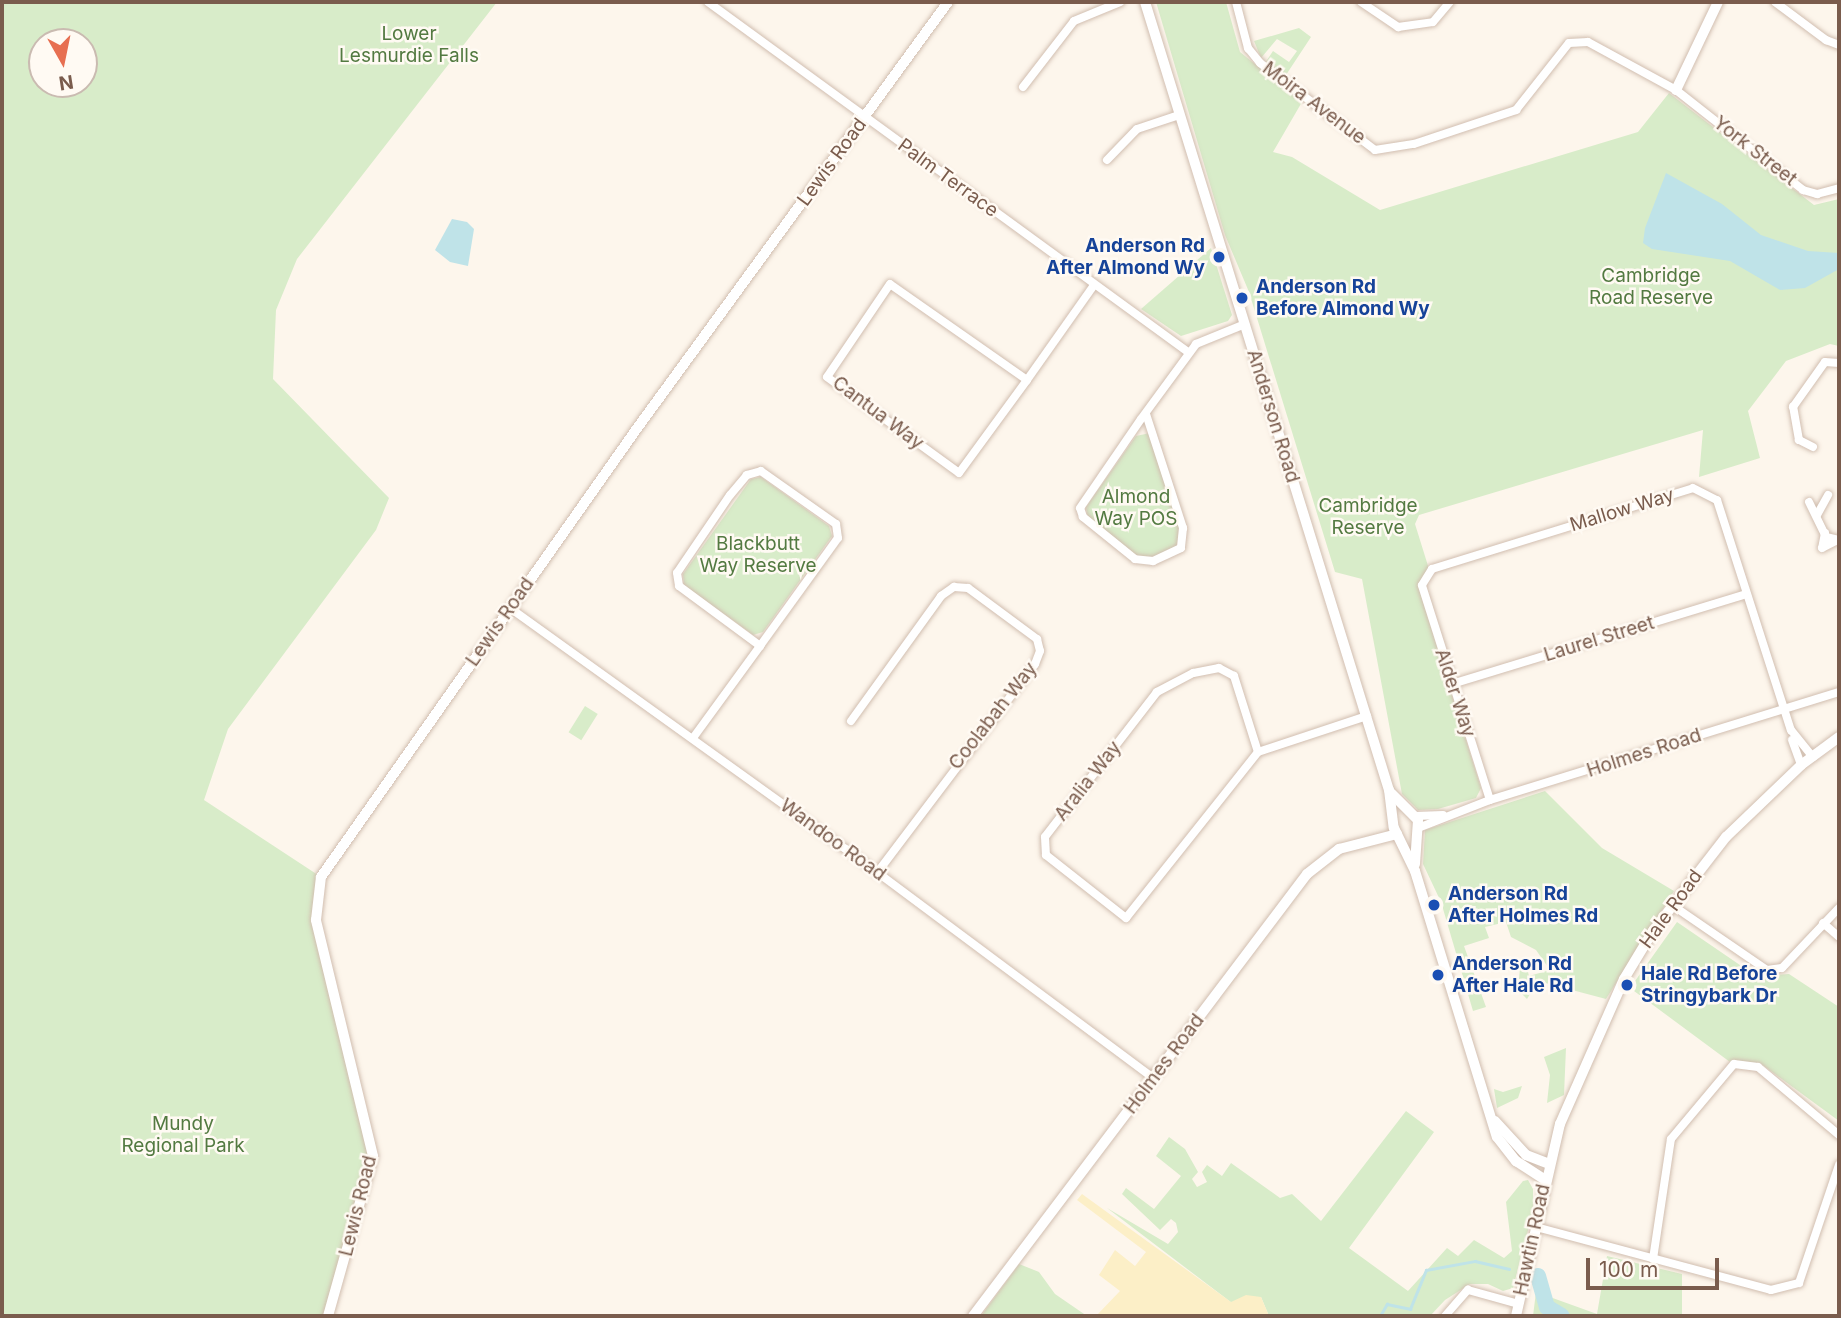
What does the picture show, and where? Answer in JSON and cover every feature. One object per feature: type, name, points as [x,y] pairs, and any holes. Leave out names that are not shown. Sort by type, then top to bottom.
[{"type":"main road","name":"Hale Road","points":[[1549,1164],[1595,1037],[1623,979],[1672,905],[1726,837],[1801,765],[1839,737]]},
{"type":"main road","name":"Hawtin Road","points":[[1516,1316],[1549,1164]]},
{"type":"street","name":"Palm Terrace","points":[[709,2],[1188,352]]},
{"type":"street","name":"Lewis Road","points":[[328,1316],[373,1156],[316,920],[317,887],[510,608],[948,2]]},
{"type":"street","points":[[1023,87],[1074,21],[1120,2]]},
{"type":"street","name":"Anderson Road","points":[[1144,2],[1367,716],[1389,790],[1398,835],[1415,871],[1492,1118],[1508,1153],[1545,1180]]},
{"type":"street","name":"Moira Avenue","points":[[1236,2],[1248,48],[1260,64],[1376,150],[1414,144],[1516,110],[1569,43],[1588,42],[1676,90]]},
{"type":"street","points":[[1361,2],[1398,27],[1433,22],[1450,2]]},
{"type":"street","points":[[1676,90],[1718,2]]},
{"type":"street","points":[[1775,2],[1839,45]]},
{"type":"street","name":"York Street","points":[[1676,90],[1803,190],[1816,194],[1839,188]]},
{"type":"street","points":[[1107,160],[1138,129],[1179,115]]},
{"type":"street","name":"Cantua Way","points":[[1027,380],[890,284],[827,377],[959,473],[1027,380],[1094,285]]},
{"type":"street","points":[[1146,414],[1183,528],[1181,548],[1153,561],[1135,559],[1083,517],[1080,508],[1188,352],[1203,338],[1245,324]]},
{"type":"street","points":[[1812,447],[1799,440],[1792,411],[1825,362],[1839,363]]},
{"type":"street","points":[[693,738],[760,646],[838,538],[836,524],[761,471],[747,475],[730,495],[677,573],[679,586],[760,646]]},
{"type":"street","name":"Mallow Way","points":[[1422,585],[1432,569],[1693,488],[1717,500],[1801,765]]},
{"type":"street","points":[[1817,514],[1828,495]]},
{"type":"street","points":[[1809,502],[1825,533],[1838,540]]},
{"type":"street","name":"Alder Way","points":[[1422,585],[1451,684],[1490,800]]},
{"type":"street","name":"Coolabah Way","points":[[851,721],[941,596],[954,587],[968,588],[1039,643],[1035,664],[877,873]]},
{"type":"street","name":"Laurel Street","points":[[1451,684],[1746,594]]},
{"type":"street","name":"Wandoo Road","points":[[510,608],[693,738],[1153,1078]]},
{"type":"street","name":"Aralia Way","points":[[1219,668],[1234,676],[1258,752],[1126,918],[1046,855],[1045,836],[1157,692],[1193,673],[1219,668]]},
{"type":"street","name":"Holmes Road","points":[[1418,829],[1490,800],[1839,692]]},
{"type":"street","points":[[1258,752],[1367,716]]},
{"type":"street","name":"Mallow Way","points":[[1791,730],[1812,757]]},
{"type":"street","name":"Anderson Road","points":[[1389,790],[1410,814],[1418,829],[1415,871]]},
{"type":"street","points":[[1394,822],[1410,814]]},
{"type":"street","name":"Holmes Road","points":[[1410,814],[1450,814]]},
{"type":"street","name":"Holmes Road","points":[[1375,837],[1394,822]]},
{"type":"street","points":[[1398,835],[1408,837],[1418,829]]},
{"type":"street","name":"Holmes Road","points":[[973,1316],[1307,874],[1339,849],[1375,837],[1398,835]]},
{"type":"street","points":[[1672,905],[1767,970],[1782,968],[1839,908]]},
{"type":"street","points":[[1823,923],[1839,937]]},
{"type":"street","points":[[1653,1259],[1671,1139],[1734,1064],[1758,1067],[1839,1135]]},
{"type":"street","name":"Anderson Road","points":[[1492,1118],[1526,1155],[1549,1164]]},
{"type":"street","points":[[1536,1227],[1771,1290],[1799,1283],[1839,1165]]},
{"type":"street","points":[[1445,1316],[1468,1290],[1519,1304]]},
{"type":"green space","name":"Mundy Regional Park","points":[[2,2],[497,2],[297,259],[276,310],[273,379],[389,498],[376,530],[228,729],[204,800],[321,877],[316,899],[373,1156],[328,1316],[2,1316]]},
{"type":"green space","name":"Cambridge Road Reserve","points":[[1156,2],[1226,2],[1240,52],[1302,102],[1273,152],[1292,157],[1380,210],[1638,132],[1669,93],[1814,205],[1839,199],[1839,346],[1830,344],[1786,361],[1748,411],[1760,458],[1699,477],[1703,430],[1419,515],[1415,524],[1429,569],[1418,586],[1481,788],[1476,798],[1438,809],[1418,810],[1402,794],[1362,579],[1335,572],[1249,292],[1225,235]]},
{"type":"green space","points":[[1299,28],[1311,37],[1284,78],[1265,63],[1273,51],[1289,62],[1297,51],[1277,39],[1261,58],[1254,41]]},
{"type":"green space","points":[[1211,248],[1232,315],[1228,321],[1181,336],[1141,309]]},
{"type":"green space","name":"Almond Way POS","points":[[1150,433],[1183,528],[1181,548],[1171,556],[1135,559],[1088,519],[1086,507],[1136,436]]},
{"type":"green space","name":"Blackbutt Way Reserve","points":[[761,477],[829,526],[832,536],[763,632],[753,635],[684,585],[683,574],[751,479]]},
{"type":"green space","points":[[585,706],[598,714],[581,740],[569,732]]},
{"type":"green space","points":[[1545,791],[1602,848],[1674,891],[1606,999],[1538,981],[1527,999],[1518,990],[1520,968],[1527,968],[1529,976],[1550,970],[1536,950],[1511,937],[1506,922],[1485,927],[1489,938],[1464,946],[1486,1007],[1473,1011],[1441,902],[1423,864],[1425,830]]},
{"type":"green space","points":[[1677,922],[1756,976],[1789,974],[1839,1007],[1839,1121],[1760,1063],[1730,1062],[1630,988]]},
{"type":"green space","points":[[1566,1048],[1564,1095],[1547,1103],[1550,1075],[1544,1057]]},
{"type":"green space","points":[[1522,1086],[1518,1098],[1497,1108],[1494,1089],[1503,1092]]},
{"type":"green space","points":[[1406,1111],[1434,1132],[1349,1248],[1408,1291],[1447,1248],[1458,1256],[1474,1240],[1504,1258],[1512,1251],[1506,1202],[1523,1181],[1528,1180],[1533,1189],[1533,1211],[1513,1288],[1503,1291],[1488,1284],[1470,1284],[1445,1300],[1430,1316],[1269,1316],[1261,1297],[1232,1303],[1107,1208],[1168,1244],[1178,1232],[1176,1223],[1171,1219],[1160,1230],[1122,1194],[1126,1188],[1154,1209],[1181,1176],[1156,1156],[1169,1137],[1185,1149],[1198,1172],[1192,1179],[1197,1187],[1207,1182],[1202,1172],[1207,1165],[1222,1176],[1231,1163],[1280,1198],[1292,1194],[1321,1221]]},
{"type":"green space","points":[[1607,1256],[1682,1274],[1682,1316],[1533,1316],[1536,1292],[1597,1314]]},
{"type":"green space","points":[[1019,1264],[1039,1272],[1055,1294],[1087,1316],[981,1316]]},
{"type":"sand","points":[[1082,1194],[1231,1302],[1246,1295],[1261,1297],[1269,1316],[1096,1316],[1120,1291],[1099,1275],[1115,1250],[1135,1266],[1146,1252],[1077,1200]]},
{"type":"water","points":[[1666,173],[1722,204],[1761,235],[1808,251],[1839,253],[1839,269],[1805,288],[1780,290],[1730,261],[1652,249],[1643,243],[1645,228]]},
{"type":"water","points":[[452,219],[467,222],[474,229],[468,266],[450,262],[435,250]]},
{"type":"waterway","points":[[1380,1316],[1387,1304],[1410,1309],[1426,1270],[1475,1261],[1509,1269]]},
{"type":"waterway","points":[[1538,1276],[1547,1307],[1562,1316]]},
{"type":"place","name":"Anderson Rd After Almond Wy","points":[[1219,257]]},
{"type":"place","name":"Anderson Rd Before Almond Wy","points":[[1242,298]]},
{"type":"place","name":"Anderson Rd After Holmes Rd","points":[[1434,905]]},
{"type":"place","name":"Anderson Rd After Hale Rd","points":[[1438,975]]},
{"type":"place","name":"Hale Rd Before Stringybark Dr","points":[[1627,985]]},
{"type":"park label","name":"Lower Lesmurdie Falls","points":[[409,45]]},
{"type":"park label","name":"Cambridge Reserve","points":[[1368,517]]}]
